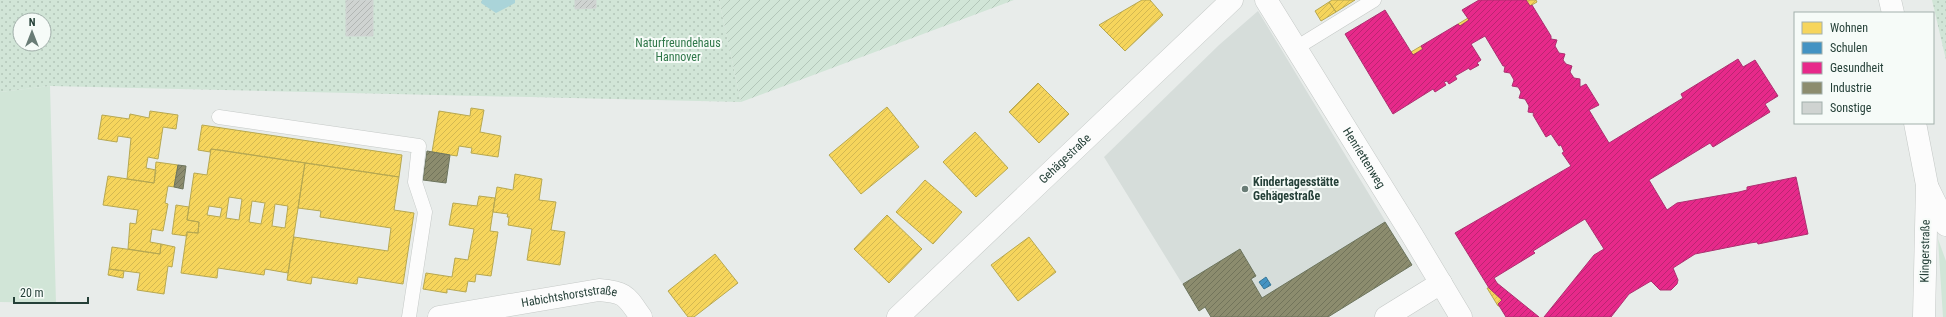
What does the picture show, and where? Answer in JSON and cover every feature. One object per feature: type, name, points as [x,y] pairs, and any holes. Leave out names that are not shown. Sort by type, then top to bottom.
[{"type":"street","name":"Gehägestraße","points":[[898,317],[1232,0]]},
{"type":"street","name":"Henriettenweg","points":[[1266,0],[1461,317]]},
{"type":"street","points":[[1890,0],[1893,12]]},
{"type":"street","name":"Klingerstraße","points":[[1915,124],[1927,185],[1924,317]]},
{"type":"street","name":"Klingerstraße","points":[[1927,185],[1946,225]]},
{"type":"street","points":[[1386,317],[1441,283]]},
{"type":"street","name":"Habichtshorststraße","points":[[439,317],[599,290],[619,292],[629,300],[641,317]]},
{"type":"lane","points":[[1296,48],[1374,0]]},
{"type":"lane","points":[[219,117],[419,146],[415,182],[425,212],[409,317]]},
{"type":"shaded area","name":"Kindertagesstätte Gehägestraße","points":[[1258,11],[1412,265],[1328,317],[1211,317],[1205,307],[1199,311],[1104,157],[1219,45]]},
{"type":"green space","name":"Naturfreundehaus Hannover","points":[[0,0],[719,0],[741,102],[50,86],[0,92]]},
{"type":"green space","points":[[719,0],[1014,0],[741,102]]},
{"type":"green space","points":[[1932,0],[1946,0],[1946,60]]},
{"type":"green space","points":[[50,86],[56,303],[0,302],[0,92]]},
{"type":"green space","points":[[1938,239],[1946,261],[1946,317],[1943,317]]},
{"type":"water","points":[[482,0],[515,0],[515,3],[496,13],[481,3]]},
{"type":"building: Wohnen","points":[[1142,0],[1150,0],[1163,15],[1125,51],[1099,25]]},
{"type":"building: Wohnen","points":[[1332,0],[1355,0],[1336,12],[1329,2]]},
{"type":"building: Wohnen","points":[[1526,0],[1536,0],[1537,2],[1530,6]]},
{"type":"building: Wohnen","points":[[1329,2],[1336,12],[1321,21],[1315,11]]},
{"type":"building: Wohnen","points":[[1468,18],[1469,20],[1460,26],[1458,24]]},
{"type":"building: Wohnen","points":[[1421,46],[1423,49],[1413,55],[1411,52]]},
{"type":"building: Wohnen","points":[[1038,83],[1069,114],[1039,143],[1009,112]]},
{"type":"building: Wohnen","points":[[887,107],[919,147],[861,194],[829,155]]},
{"type":"building: Wohnen","points":[[471,108],[484,110],[480,132],[501,136],[498,157],[471,153],[472,148],[459,146],[457,156],[432,152],[439,111],[470,116]]},
{"type":"building: Wohnen","points":[[150,111],[178,115],[176,129],[163,127],[158,159],[148,157],[146,168],[156,170],[154,183],[127,179],[131,138],[118,136],[117,142],[98,139],[102,115],[129,119],[130,114],[149,118]]},
{"type":"building: Wohnen","points":[[202,125],[402,155],[399,177],[220,150],[211,149],[210,152],[198,150]]},
{"type":"building: Wohnen","points":[[975,132],[1008,168],[976,197],[943,162]]},
{"type":"building: Wohnen","points":[[211,149],[305,163],[288,273],[265,269],[264,275],[218,268],[217,278],[181,273],[187,232],[198,233],[199,222],[187,220],[194,173],[207,175]],"holes":[[[229,197],[242,199],[239,220],[226,218]],[[252,201],[265,203],[261,224],[249,222]],[[275,204],[288,206],[285,228],[272,226]],[[209,206],[222,208],[220,217],[207,215]]]},
{"type":"building: Wohnen","points":[[156,162],[178,165],[174,187],[168,186],[165,203],[168,204],[163,231],[152,229],[150,242],[161,244],[160,254],[128,249],[130,223],[136,224],[138,210],[103,205],[108,176],[154,183]]},
{"type":"building: Wohnen","points":[[305,163],[399,177],[394,210],[414,213],[403,284],[358,277],[357,284],[312,277],[311,284],[287,280],[294,237],[388,251],[391,228],[320,217],[321,211],[298,208]]},
{"type":"building: Wohnen","points":[[515,174],[542,179],[539,200],[556,202],[551,230],[565,232],[560,265],[527,260],[532,229],[508,225],[508,214],[493,212],[497,187],[513,190]]},
{"type":"building: Wohnen","points":[[925,180],[962,212],[933,244],[896,212]]},
{"type":"building: Wohnen","points":[[479,196],[495,198],[490,231],[498,232],[491,276],[476,274],[475,282],[468,281],[466,292],[447,289],[447,293],[423,289],[426,273],[452,277],[455,258],[468,260],[474,229],[449,225],[453,203],[477,206]]},
{"type":"building: Wohnen","points":[[176,205],[189,207],[187,220],[199,222],[198,233],[187,232],[187,236],[172,234]]},
{"type":"building: Wohnen","points":[[887,215],[922,249],[889,283],[854,249]]},
{"type":"building: Wohnen","points":[[1029,237],[1056,272],[1018,301],[991,265]]},
{"type":"building: Wohnen","points":[[161,244],[175,247],[172,267],[168,266],[164,294],[137,290],[140,273],[109,269],[112,247],[160,254]]},
{"type":"building: Wohnen","points":[[715,254],[738,283],[694,317],[688,317],[668,291]]},
{"type":"building: Wohnen","points":[[109,269],[124,271],[123,278],[108,275]]},
{"type":"building: Wohnen","points":[[1487,288],[1489,288],[1502,300],[1498,304],[1499,306],[1498,306]]},
{"type":"building: Schulen","points":[[1266,277],[1271,285],[1264,289],[1259,282]]},
{"type":"building: Gesundheit","points":[[1479,0],[1526,0],[1530,6],[1532,5],[1551,36],[1551,39],[1557,40],[1555,46],[1559,53],[1565,54],[1563,60],[1566,64],[1572,66],[1570,72],[1574,78],[1580,79],[1580,87],[1586,84],[1599,105],[1589,110],[1609,143],[1683,98],[1681,94],[1738,59],[1743,67],[1755,60],[1778,96],[1765,104],[1770,112],[1713,147],[1710,143],[1649,180],[1667,210],[1677,203],[1739,192],[1747,190],[1747,187],[1796,177],[1808,234],[1758,244],[1757,242],[1750,243],[1695,254],[1673,268],[1678,280],[1677,284],[1671,290],[1660,290],[1651,281],[1629,294],[1611,317],[1544,317],[1594,255],[1604,249],[1585,219],[1533,251],[1535,253],[1494,278],[1497,283],[1539,317],[1506,317],[1498,304],[1502,300],[1489,288],[1455,233],[1571,166],[1562,153],[1564,152],[1561,145],[1559,146],[1551,134],[1546,137],[1533,115],[1534,113],[1528,112],[1529,106],[1525,99],[1519,98],[1521,92],[1518,87],[1512,86],[1514,80],[1510,73],[1504,72],[1505,66],[1503,66],[1485,36],[1471,44],[1481,60],[1477,63],[1479,65],[1470,70],[1469,68],[1455,76],[1457,79],[1449,84],[1447,81],[1444,82],[1446,85],[1435,92],[1433,89],[1393,114],[1345,34],[1385,10],[1413,55],[1423,49],[1421,46],[1458,24],[1460,26],[1469,20],[1462,10]]},
{"type":"building: Industrie","points":[[427,151],[450,155],[446,183],[423,180]]},
{"type":"building: Industrie","points":[[178,165],[186,166],[183,189],[174,187]]},
{"type":"building: Industrie","points":[[1385,222],[1412,265],[1328,317],[1211,317],[1205,307],[1199,311],[1183,284],[1240,249],[1256,276],[1251,279],[1262,298]]},
{"type":"building: Sonstige","points":[[346,0],[373,0],[373,36],[346,36]]},
{"type":"building: Sonstige","points":[[575,0],[596,0],[596,8],[575,9]]},
{"type":"place","name":"Kindertagesstätte Gehägestraße","points":[[1245,189]]}]
